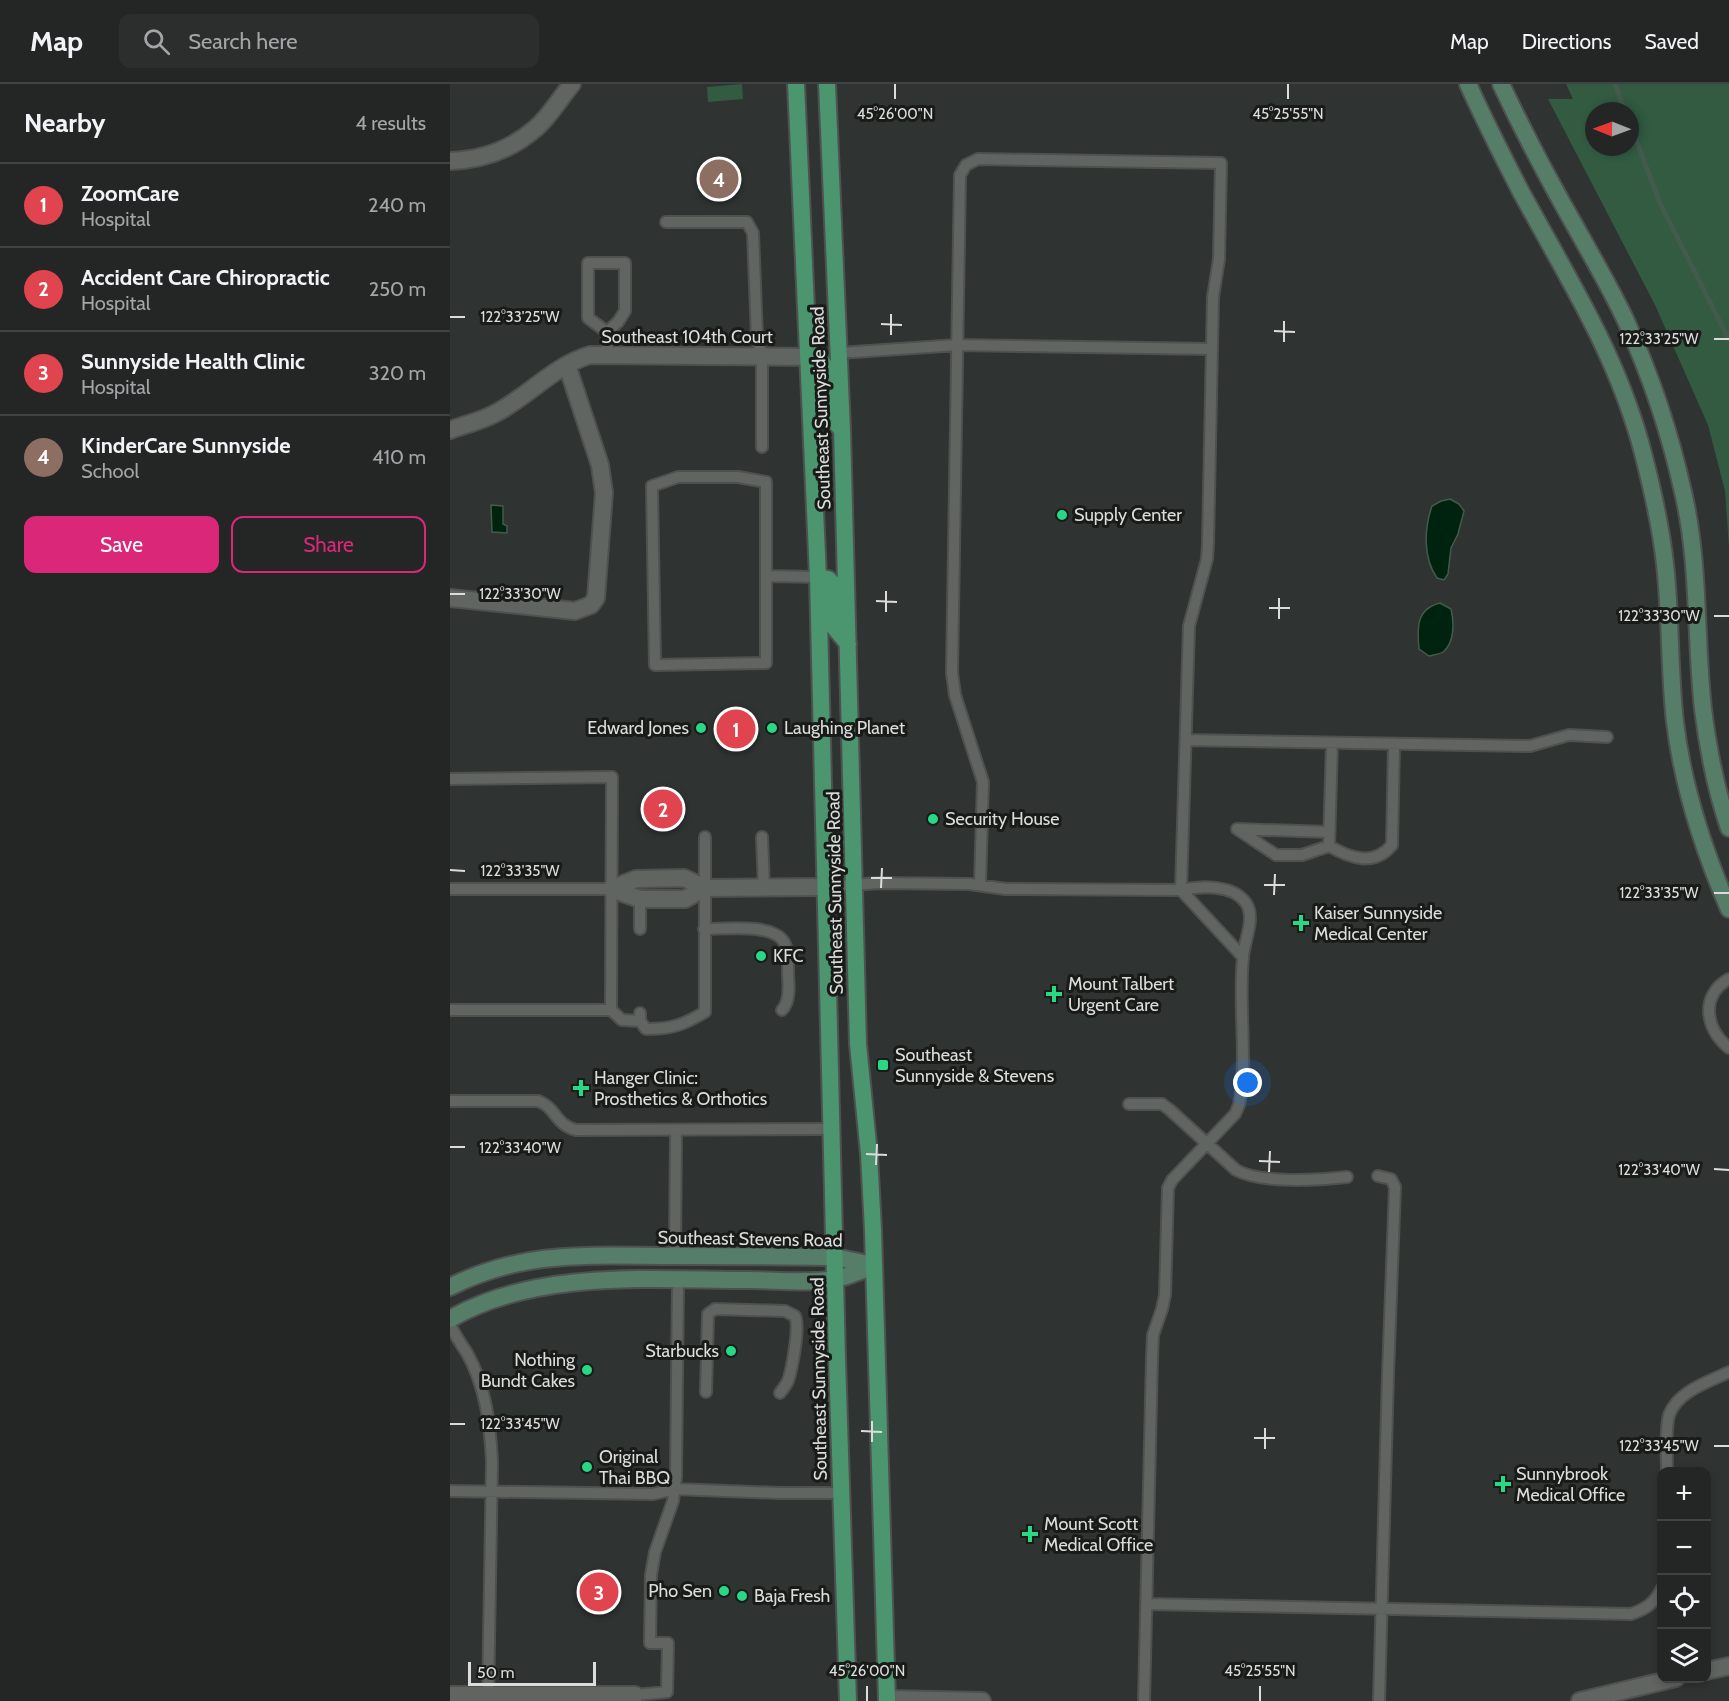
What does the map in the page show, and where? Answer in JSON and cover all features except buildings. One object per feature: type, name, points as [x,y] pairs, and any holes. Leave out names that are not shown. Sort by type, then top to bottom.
[{"type":"main road","name":"Southeast Sunnyside Road","points":[[796,84],[818,577],[848,1701]]},
{"type":"main road","name":"Southeast Sunnyside Road","points":[[827,84],[842,430],[858,1044],[868,1154],[874,1266],[887,1700]]},
{"type":"main road","points":[[1468,84],[1520,190],[1594,324],[1626,399],[1644,454],[1656,504],[1665,565],[1675,723],[1682,768],[1695,819],[1711,867],[1729,909]]},
{"type":"main road","points":[[1501,84],[1625,320],[1666,424],[1684,494],[1696,580],[1705,722],[1712,764],[1729,828]]},
{"type":"main road","points":[[809,357],[820,360],[824,365],[825,410],[842,430]]},
{"type":"main road","points":[[818,577],[828,579],[831,583],[834,627],[848,644]]},
{"type":"main road","name":"Southeast Stevens Road","points":[[450,1287],[504,1265],[543,1258],[593,1256],[835,1257],[874,1266]]},
{"type":"main road","name":"Southeast Stevens Road","points":[[450,1319],[486,1301],[534,1288],[629,1280],[836,1279],[874,1266]]},
{"type":"street","points":[[450,160],[472,159],[515,144],[538,127],[572,84]]},
{"type":"street","name":"Southeast 104th Court","points":[[450,430],[495,414],[567,365],[590,355],[809,357]]},
{"type":"street","points":[[450,598],[575,611],[591,606],[596,598],[604,493],[600,465],[567,365]]},
{"type":"street","points":[[611,889],[636,879],[684,878],[705,888],[826,886]]},
{"type":"street","points":[[611,889],[640,899],[685,899],[705,888]]},
{"type":"street","points":[[1711,1670],[1729,1666]]},
{"type":"street","points":[[1580,1701],[1612,1698],[1660,1683]]},
{"type":"street","points":[[450,1695],[488,1698],[635,1695]]},
{"type":"street","points":[[887,1700],[982,1701]]},
{"type":"lane","points":[[980,885],[982,782],[955,695],[952,673],[960,175],[966,165],[978,159],[1221,163],[1219,259],[1213,297],[1208,543],[1207,560],[1189,626],[1181,890],[1243,957]]},
{"type":"lane","points":[[666,222],[747,222],[753,233],[757,337],[762,357],[762,447]]},
{"type":"lane","points":[[606,356],[607,332],[618,322],[625,311],[625,263],[588,263],[588,318],[607,332]]},
{"type":"lane","points":[[839,353],[958,345],[1212,349]]},
{"type":"lane","points":[[678,477],[738,477],[766,482],[766,576],[766,663],[655,665],[652,486],[678,477]]},
{"type":"lane","points":[[766,576],[818,577]]},
{"type":"lane","points":[[1186,740],[1530,746],[1569,735],[1606,737]]},
{"type":"lane","points":[[1329,846],[1332,743]]},
{"type":"lane","points":[[1329,832],[1237,829],[1276,855],[1302,855],[1329,846],[1349,858],[1370,858],[1384,854],[1392,845],[1394,744]]},
{"type":"lane","points":[[450,779],[612,777],[611,1010],[621,1020],[640,1017],[646,1029],[668,1029],[683,1025],[705,1012],[705,837]]},
{"type":"lane","points":[[762,837],[764,888]]},
{"type":"lane","points":[[826,886],[969,884],[1006,889],[1181,890],[1199,886],[1221,889],[1240,896],[1249,909],[1250,920],[1243,957],[1239,1105],[1234,1114],[1172,1180],[1168,1188],[1165,1295],[1154,1335],[1152,1358],[1144,1701]]},
{"type":"lane","points":[[450,889],[611,889]]},
{"type":"lane","points":[[640,899],[640,929]]},
{"type":"lane","points":[[704,929],[771,931],[784,941],[787,948],[789,987],[786,1006],[782,1010]]},
{"type":"lane","points":[[1729,979],[1720,984],[1712,997],[1709,1009],[1711,1026],[1721,1042],[1729,1048]]},
{"type":"lane","points":[[450,1010],[611,1010]]},
{"type":"lane","points":[[450,1101],[538,1101],[544,1103],[565,1128],[576,1130],[832,1129]]},
{"type":"lane","points":[[1129,1104],[1162,1104],[1236,1170],[1246,1176],[1314,1181],[1347,1177]]},
{"type":"lane","points":[[675,1256],[676,1130]]},
{"type":"lane","points":[[1378,1176],[1391,1179],[1395,1187],[1379,1701]]},
{"type":"lane","points":[[635,1695],[667,1692],[668,1643],[650,1643],[651,1575],[655,1552],[675,1489],[678,1280]]},
{"type":"lane","points":[[706,1392],[708,1314],[715,1309],[785,1311],[795,1316],[798,1322],[797,1336],[788,1381],[780,1393]]},
{"type":"lane","points":[[450,1325],[471,1362],[486,1403],[491,1433],[488,1698]]},
{"type":"lane","points":[[1667,1467],[1668,1417],[1674,1405],[1683,1395],[1729,1372]]},
{"type":"lane","points":[[450,1491],[653,1494],[675,1489],[841,1493]]},
{"type":"lane","points":[[1147,1604],[1631,1614],[1644,1609],[1657,1599]]},
{"type":"shaded area","points":[[742,84],[743,99],[708,102],[707,87]]},
{"type":"shaded area","points":[[1566,84],[1729,84],[1729,547],[1725,491],[1708,425],[1655,305],[1548,99],[1573,99]]},
{"type":"shaded area","points":[[1450,499],[1459,504],[1464,511],[1458,534],[1451,548],[1448,574],[1444,580],[1437,578],[1432,570],[1427,552],[1426,534],[1432,506]]},
{"type":"shaded area","points":[[491,505],[503,506],[503,524],[507,526],[507,533],[492,532]]},
{"type":"shaded area","points":[[1440,603],[1451,609],[1452,638],[1443,652],[1429,656],[1419,649],[1418,627],[1426,610]]},
{"type":"waterway","points":[[1615,84],[1622,102]]},
{"type":"waterway","points":[[1639,148],[1660,203],[1729,340]]},
{"type":"place","name":"KinderCare Sunnyside","points":[[719,179]]},
{"type":"place","name":"Supply Center","points":[[1062,515]]},
{"type":"place","name":"Edward Jones","points":[[701,728]]},
{"type":"place","name":"Laughing Planet","points":[[772,728]]},
{"type":"place","name":"ZoomCare","points":[[736,729]]},
{"type":"place","name":"Accident Care Chiropractic","points":[[663,809]]},
{"type":"place","name":"Security House","points":[[933,819]]},
{"type":"place","name":"Kaiser Sunnyside Medical Center","points":[[1301,923]]},
{"type":"place","name":"KFC","points":[[761,956]]},
{"type":"place","name":"Mount Talbert Urgent Care","points":[[1054,994]]},
{"type":"place","name":"Southeast Sunnyside & Stevens","points":[[883,1065]]},
{"type":"place","name":"Hanger Clinic: Prosthetics & Orthotics","points":[[581,1088]]},
{"type":"place","name":"Starbucks","points":[[731,1351]]},
{"type":"place","name":"Nothing Bundt Cakes","points":[[587,1370]]},
{"type":"place","name":"Original Thai BBQ","points":[[587,1467]]},
{"type":"place","name":"Sunnybrook Medical Office","points":[[1503,1484]]},
{"type":"place","name":"Mount Scott Medical Office","points":[[1030,1534]]},
{"type":"place","name":"Pho Sen","points":[[724,1591]]},
{"type":"place","name":"Sunnyside Health Clinic","points":[[599,1592]]},
{"type":"place","name":"Baja Fresh","points":[[742,1596]]}]
